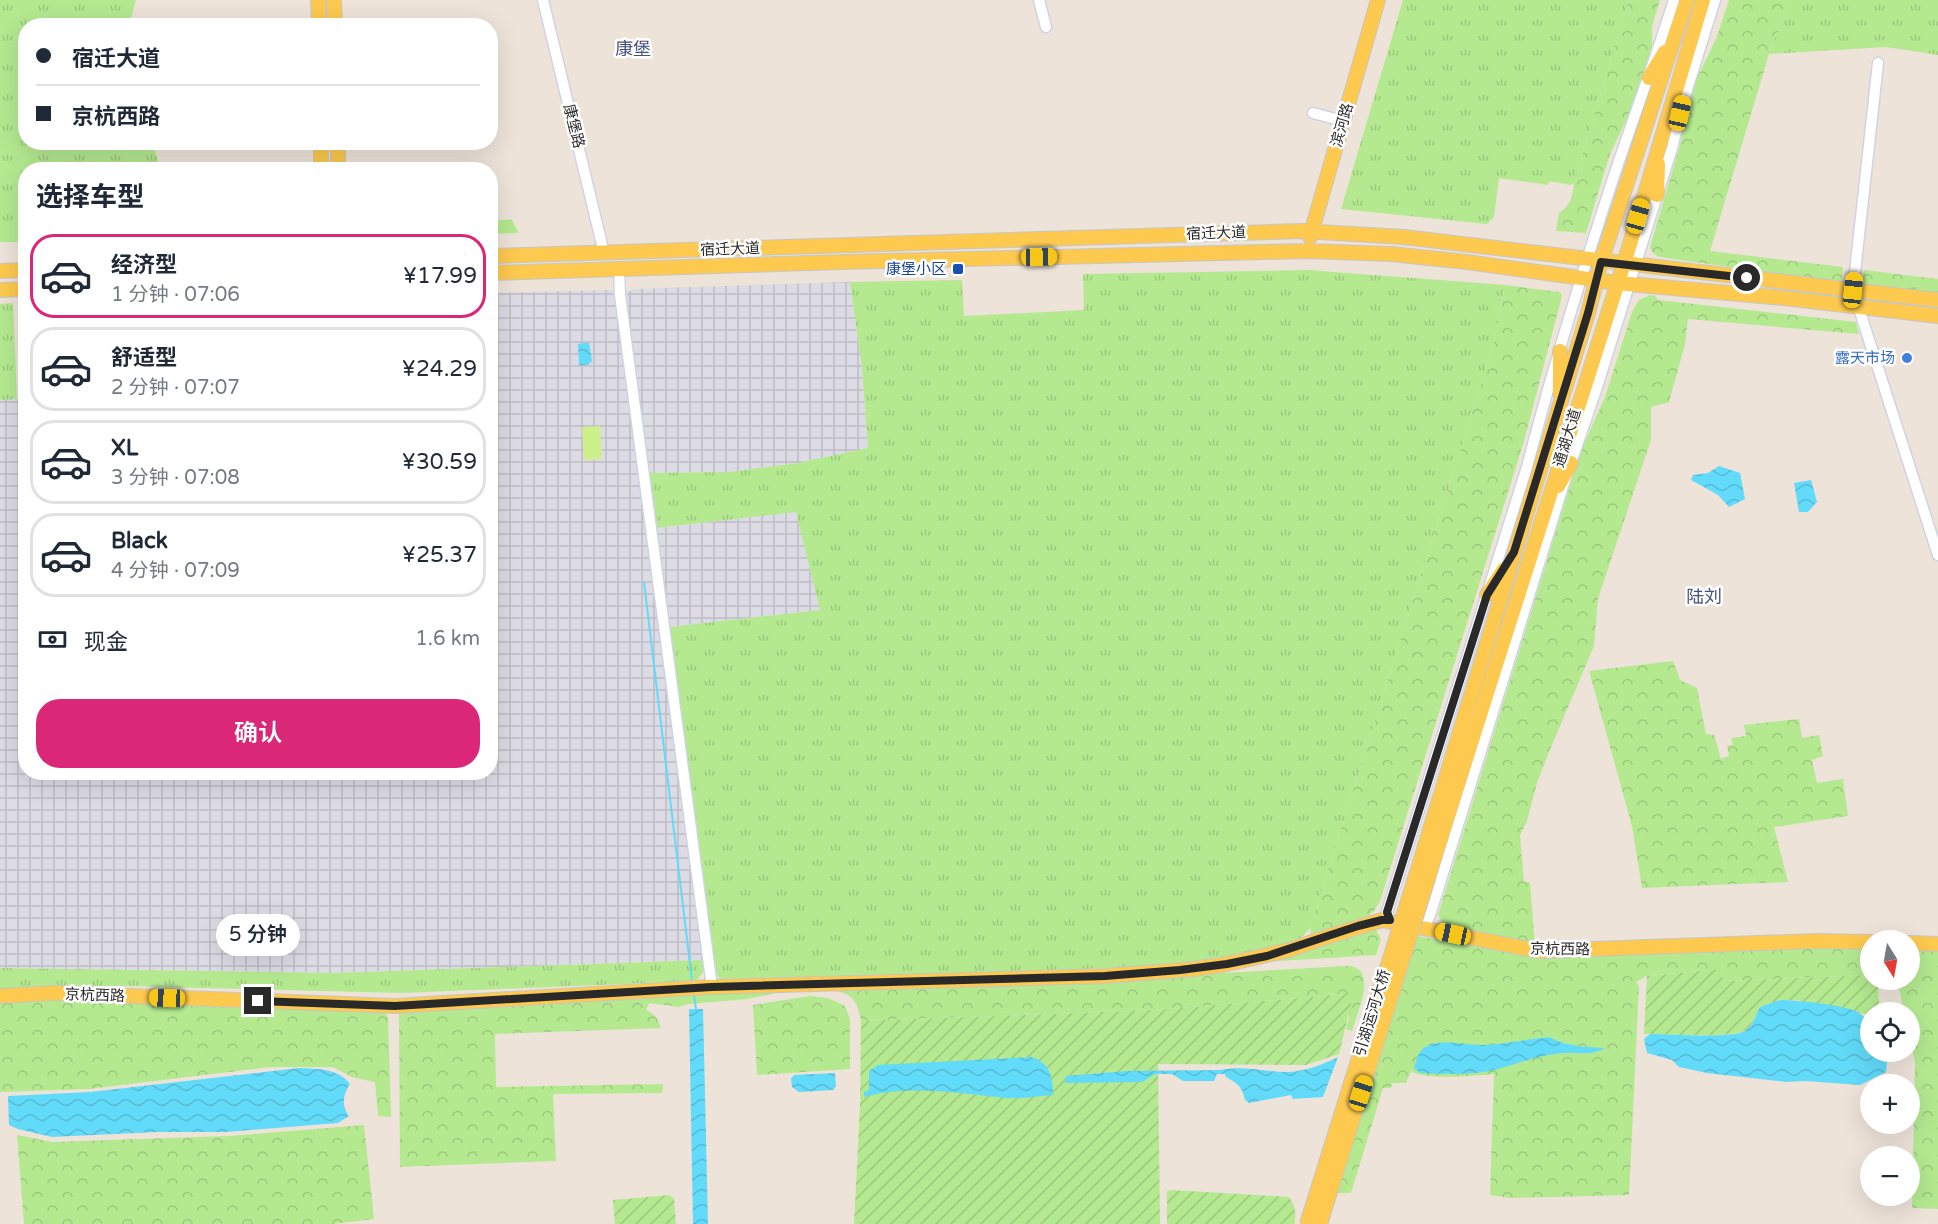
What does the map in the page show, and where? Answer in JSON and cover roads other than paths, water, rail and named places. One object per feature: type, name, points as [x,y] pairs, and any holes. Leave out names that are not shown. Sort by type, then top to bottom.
[{"type":"main road","points":[[318,0],[319,18]]},
{"type":"main road","points":[[334,0],[335,18]]},
{"type":"main road","name":"滨河路","points":[[1307,251],[1378,0]]},
{"type":"main road","name":"通湖大道","points":[[1423,873],[1514,552],[1579,340],[1589,280],[1624,195],[1687,0]]},
{"type":"main road","name":"通湖大道","points":[[1423,873],[1546,505],[1596,345],[1623,284],[1642,203],[1702,0]]},
{"type":"main road","points":[[1649,78],[1675,38]]},
{"type":"main road","points":[[1657,150],[1657,195]]},
{"type":"main road","points":[[1624,195],[1624,205],[1628,211],[1635,210],[1642,203]]},
{"type":"main road","name":"宿迁大道","points":[[498,256],[1311,231],[1403,237],[1938,300]]},
{"type":"main road","name":"宿迁大道","points":[[498,273],[1307,251],[1391,254],[1467,262],[1623,284],[1784,298],[1938,316]]},
{"type":"main road","points":[[0,270],[18,270]]},
{"type":"main road","points":[[0,290],[18,289]]},
{"type":"main road","points":[[1579,340],[1592,338],[1596,345]]},
{"type":"main road","points":[[1560,351],[1560,403]]},
{"type":"main road","points":[[1546,505],[1571,462]]},
{"type":"main road","points":[[1487,595],[1514,552]]},
{"type":"main road","name":"引湖运河大桥","points":[[1307,1224],[1423,873]]},
{"type":"main road","name":"引湖运河大桥","points":[[1320,1224],[1423,873]]},
{"type":"main road","name":"京杭西路","points":[[0,996],[54,993],[395,1006],[712,987],[1105,976],[1194,969],[1267,956],[1382,920],[1538,951],[1818,941],[1860,942]]},
{"type":"main road","points":[[1920,943],[1938,944]]},
{"type":"street","name":"康堡路","points":[[543,0],[604,253]]},
{"type":"street","points":[[1040,0],[1046,27]]},
{"type":"street","points":[[1595,261],[1612,182],[1674,0]]},
{"type":"street","points":[[1629,265],[1657,195],[1672,148],[1684,96],[1715,0]]},
{"type":"street","points":[[1878,63],[1853,290],[1938,555]]},
{"type":"street","points":[[1313,113],[1343,121]]},
{"type":"street","points":[[619,269],[620,295],[712,987]]},
{"type":"street","points":[[1390,920],[1387,912],[1527,467],[1560,351],[1589,280]]},
{"type":"street","points":[[1424,928],[1431,912],[1571,462],[1597,387],[1623,284]]},
{"type":"water","points":[[589,343],[592,361],[588,365],[579,365],[578,344]]},
{"type":"water","points":[[1719,466],[1740,473],[1745,499],[1729,507],[1718,495],[1691,480],[1693,475],[1708,473]]},
{"type":"water","points":[[1811,480],[1817,502],[1808,512],[1799,512],[1794,483]]},
{"type":"water","points":[[1780,1000],[1830,1005],[1858,1012],[1860,1014],[1860,1062],[1887,1062],[1886,1072],[1860,1074],[1860,1085],[1786,1082],[1707,1073],[1679,1067],[1672,1060],[1647,1053],[1644,1039],[1650,1034],[1727,1035],[1745,1031],[1754,1020],[1760,1007]]},
{"type":"water","points":[[689,1009],[703,1009],[708,1224],[693,1224]]},
{"type":"water","points":[[1549,1037],[1570,1045],[1605,1048],[1590,1053],[1548,1055],[1478,1073],[1420,1073],[1414,1068],[1422,1050],[1437,1043],[1488,1045]]},
{"type":"water","points":[[1031,1057],[1042,1063],[1049,1072],[1053,1095],[1013,1098],[954,1092],[899,1091],[864,1097],[864,1092],[869,1090],[869,1071],[878,1065]]},
{"type":"water","points":[[1338,1057],[1323,1097],[1293,1099],[1291,1095],[1249,1103],[1245,1100],[1239,1086],[1225,1074],[1217,1074],[1214,1081],[1183,1081],[1172,1074],[1155,1074],[1142,1082],[1065,1083],[1066,1076],[1126,1071],[1237,1068],[1288,1072],[1314,1067]]},
{"type":"water","points":[[299,1068],[327,1070],[345,1079],[350,1084],[344,1100],[349,1116],[338,1123],[226,1132],[157,1132],[52,1137],[9,1125],[8,1096],[90,1092]]},
{"type":"water","points":[[835,1073],[836,1086],[833,1090],[799,1092],[792,1087],[791,1079],[794,1075]]},
{"type":"waterway","points":[[644,582],[692,981]]},
{"type":"waterway","points":[[694,995],[696,1009]]},
{"type":"place","name":"康堡小区","points":[[958,269]]},
{"type":"place","name":"露天市场","points":[[1907,358]]},
{"type":"district","name":"康堡","points":[[633,49]]},
{"type":"district","name":"陆刘","points":[[1704,597]]}]
